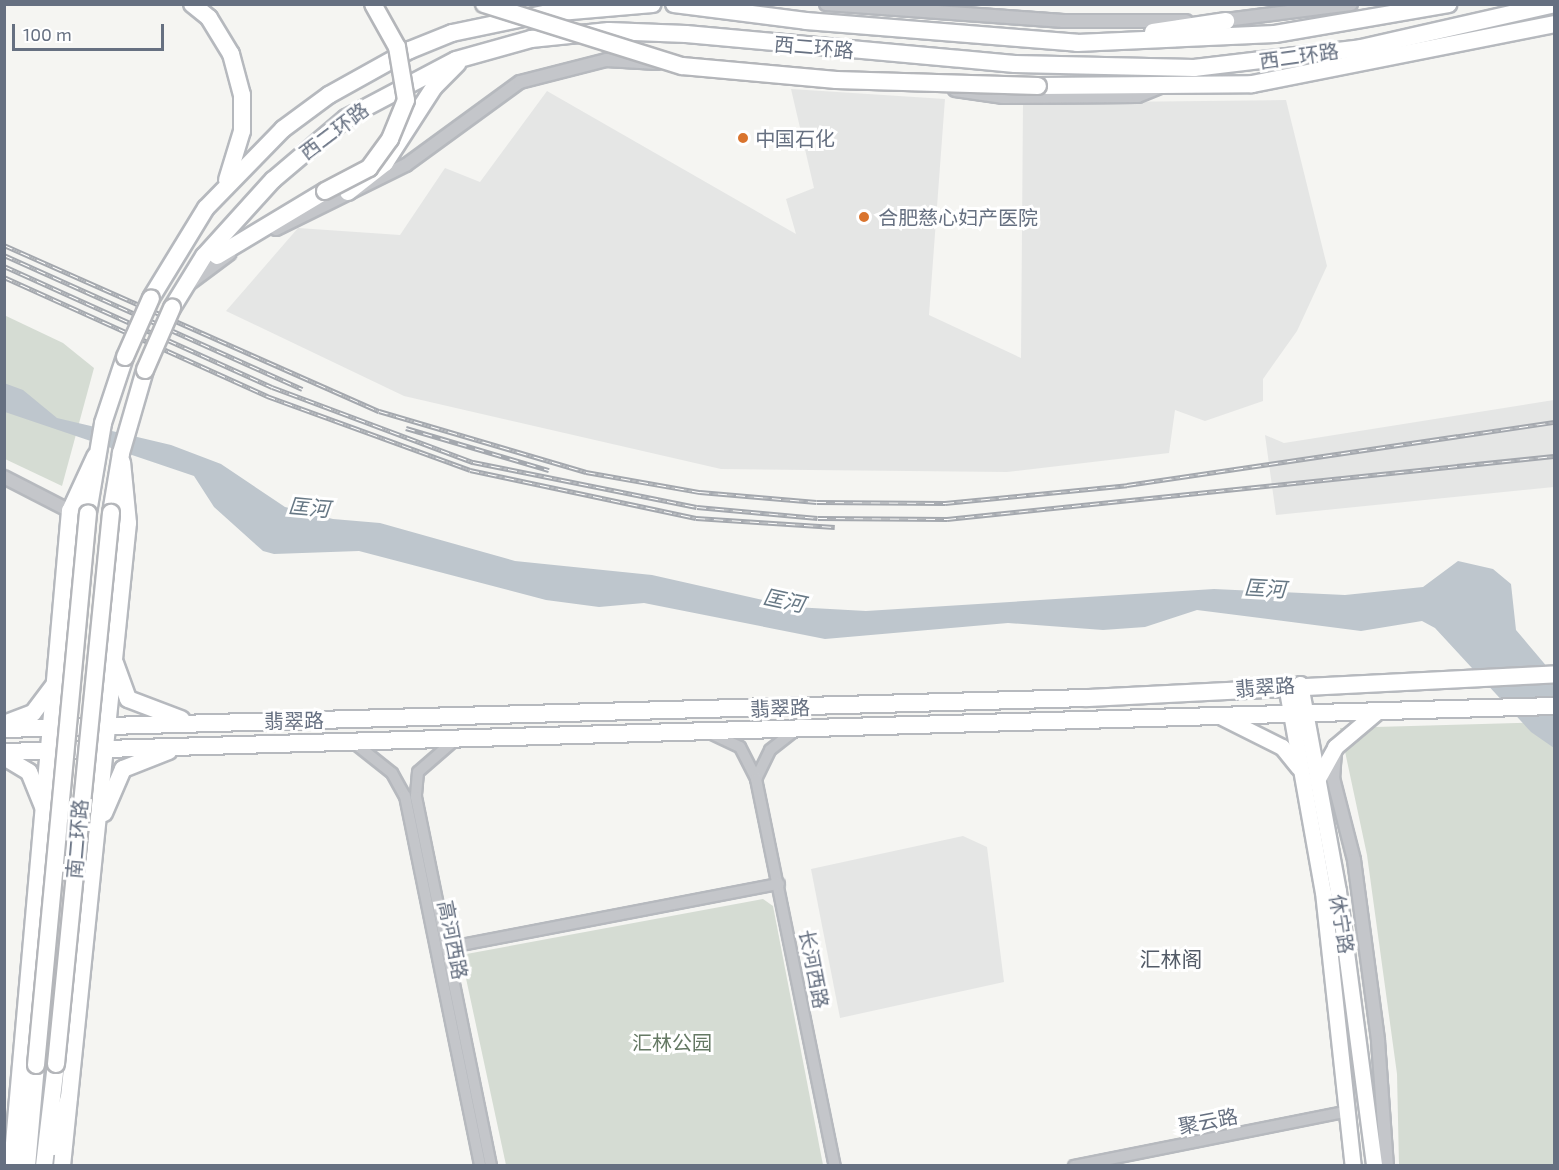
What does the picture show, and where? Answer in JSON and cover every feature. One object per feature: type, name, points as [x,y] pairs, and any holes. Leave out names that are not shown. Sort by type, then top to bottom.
[{"type":"main road","points":[[192,4],[209,18],[231,54],[242,94],[242,131],[226,184]]},
{"type":"main road","points":[[184,288],[230,243],[369,168],[390,139],[406,100],[397,47],[373,4]]},
{"type":"main road","points":[[484,4],[682,66],[836,80],[1038,86],[1192,68]]},
{"type":"main road","name":"西二环路","points":[[96,453],[103,423],[125,357],[151,298],[181,241],[226,184],[283,129],[329,95],[410,50],[494,22],[653,4]]},
{"type":"main road","name":"西二环路","points":[[674,4],[829,24],[1077,43],[1275,34],[1448,4]]},
{"type":"main road","name":"西二环路","points":[[129,427],[145,370],[172,308],[204,256],[306,151],[401,85],[467,57],[531,39],[609,31],[1015,64],[1192,68],[1361,48],[1554,4]]},
{"type":"main road","points":[[1077,43],[1227,21]]},
{"type":"main road","name":"西二环路","points":[[1038,86],[1162,87],[1252,84],[1554,24]]},
{"type":"main road","points":[[348,192],[384,163],[434,87],[467,57]]},
{"type":"main road","name":"南二环路","points":[[44,1166],[111,513],[121,453],[129,427]]},
{"type":"main road","points":[[12,1166],[70,512],[96,453]]},
{"type":"main road","name":"南二环路","points":[[27,1166],[87,513],[96,453]]},
{"type":"main road","points":[[62,1166],[128,523],[121,453]]},
{"type":"main road","points":[[114,660],[128,699],[187,721]]},
{"type":"main road","name":"翡翠路","points":[[4,727],[700,711],[1554,674]]},
{"type":"main road","points":[[4,727],[33,713],[55,683]]},
{"type":"main road","name":"休宁路","points":[[1293,685],[1300,770],[1323,892],[1349,1111],[1353,1166]]},
{"type":"main road","name":"翡翠路","points":[[4,752],[1554,705]]},
{"type":"main road","points":[[1317,780],[1335,747],[1379,710]]},
{"type":"main road","name":"休宁路","points":[[1297,713],[1317,780],[1370,1101],[1374,1166]]},
{"type":"main road","points":[[1216,715],[1282,747],[1300,770]]},
{"type":"main road","points":[[98,827],[123,769],[178,747]]},
{"type":"main road","points":[[4,757],[29,772],[44,809]]},
{"type":"main road","points":[[49,1166],[69,1097]]},
{"type":"main road","points":[[19,1102],[22,1166]]},
{"type":"street","points":[[826,4],[1062,21],[1227,21],[1351,4]]},
{"type":"street","points":[[184,288],[233,251],[406,165],[520,82],[606,60],[805,69],[1003,97],[1138,96],[1162,87]]},
{"type":"street","points":[[4,477],[70,512]]},
{"type":"street","points":[[756,779],[770,750],[798,728]]},
{"type":"street","name":"长河西路","points":[[706,731],[740,747],[756,779],[835,1166]]},
{"type":"street","name":"高河西路","points":[[456,739],[418,772],[416,797],[491,1166]]},
{"type":"street","name":"高河西路","points":[[353,742],[393,773],[405,796],[480,1166]]},
{"type":"street","points":[[1335,747],[1333,778],[1354,860],[1378,1041],[1387,1166]]},
{"type":"street","points":[[446,948],[779,884]]},
{"type":"street","name":"聚云路","points":[[1074,1166],[1349,1111]]},
{"type":"shaded area","points":[[791,89],[945,99],[929,315],[1021,358],[1023,103],[1286,100],[1327,266],[1297,331],[1263,379],[1263,401],[1205,421],[1175,410],[1169,453],[1007,472],[721,469],[404,396],[226,311],[298,228],[400,235],[445,168],[480,182],[547,91],[796,234],[786,199],[814,188]]},
{"type":"shaded area","points":[[4,383],[23,390],[57,418],[171,445],[221,464],[285,507],[333,519],[380,523],[515,561],[652,575],[794,607],[866,611],[1214,589],[1345,595],[1423,587],[1458,561],[1493,569],[1511,584],[1516,630],[1554,675],[1554,748],[1531,732],[1435,628],[1422,621],[1361,631],[1197,610],[1145,627],[1103,630],[1008,623],[825,639],[644,603],[599,607],[546,600],[359,551],[274,554],[263,551],[214,507],[194,476],[5,412]]},
{"type":"shaded area","points":[[1554,400],[1554,487],[1276,515],[1265,435],[1284,443]]},
{"type":"shaded area","points":[[963,836],[987,847],[1004,982],[840,1018],[811,869]]},
{"type":"green space","points":[[4,315],[63,343],[94,368],[62,486],[5,459]]},
{"type":"green space","points":[[1554,722],[1554,1165],[1399,1165],[1397,1074],[1367,855],[1340,728]]},
{"type":"green space","name":"汇林公园","points":[[763,899],[773,906],[823,1165],[506,1165],[461,955]]},
{"type":"railway","points":[[4,245],[379,411],[586,472],[700,492],[817,502],[945,503],[1127,485],[1554,422]]},
{"type":"railway","points":[[4,255],[302,389]]},
{"type":"railway","points":[[4,266],[272,387],[473,462],[697,507],[818,518],[947,519],[1554,456]]},
{"type":"railway","points":[[4,277],[267,396],[470,470],[696,518],[835,527]]},
{"type":"railway","points":[[406,428],[549,470]]},
{"type":"place","name":"中国石化","points":[[743,138]]},
{"type":"place","name":"合肥慈心妇产医院","points":[[864,217]]},
{"type":"district","name":"汇林阁","points":[[1171,959]]},
{"type":"water label","name":"匡河","points":[[309,507]]},
{"type":"water label","name":"匡河","points":[[1265,588]]},
{"type":"water label","name":"匡河","points":[[784,600]]}]
